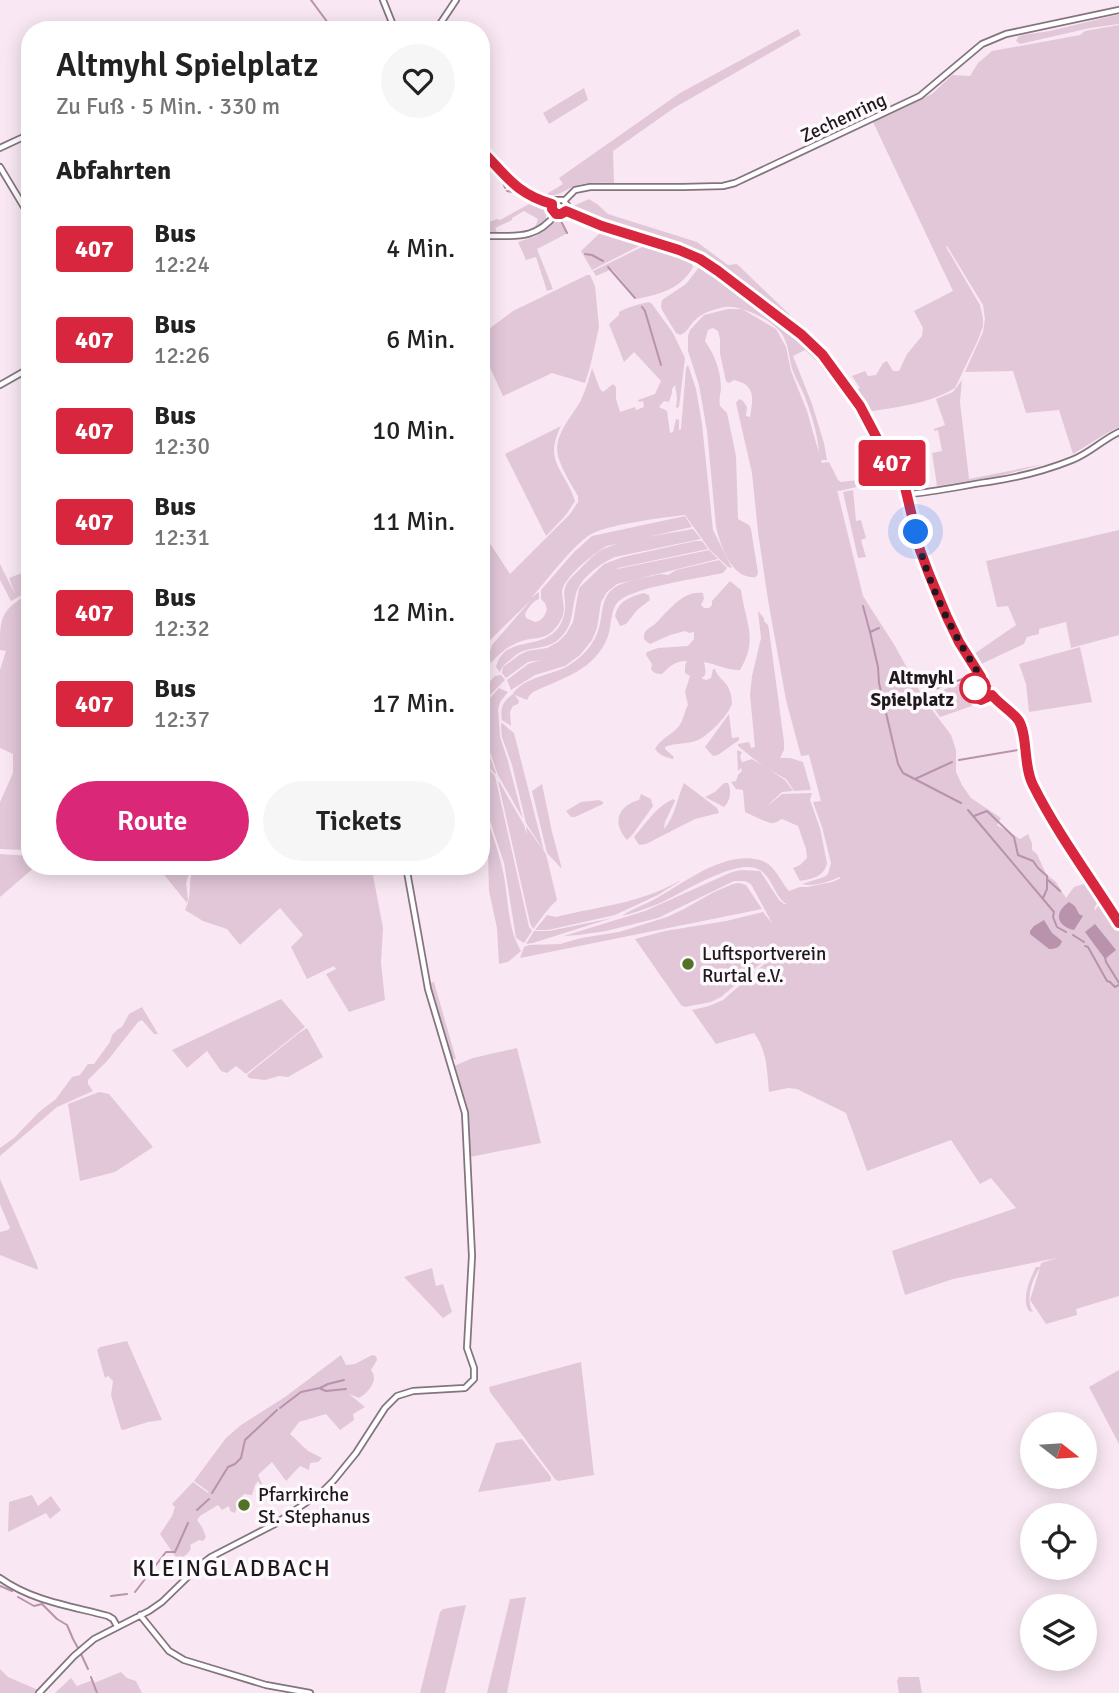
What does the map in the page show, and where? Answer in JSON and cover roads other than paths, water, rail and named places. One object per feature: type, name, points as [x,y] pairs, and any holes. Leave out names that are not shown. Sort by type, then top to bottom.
[{"type":"main road","points":[[383,0],[391,21]]},
{"type":"main road","points":[[442,21],[456,0]]},
{"type":"main road","name":"Zechenring","points":[[564,201],[575,190],[590,187],[723,186],[735,183],[920,96],[989,40],[1119,10]]},
{"type":"main road","points":[[0,148],[21,138]]},
{"type":"main road","points":[[490,159],[518,188],[530,196],[552,204]]},
{"type":"main road","points":[[0,167],[21,202]]},
{"type":"main road","points":[[552,204],[556,200],[564,201],[567,205],[566,211]]},
{"type":"main road","points":[[552,204],[556,214]]},
{"type":"main road","points":[[490,236],[530,234],[544,226],[556,214],[566,211]]},
{"type":"main road","points":[[566,211],[700,259],[809,341],[830,364],[860,406],[904,483],[920,550],[947,617],[992,695],[1017,719],[1031,782],[1119,923]]},
{"type":"main road","points":[[0,386],[21,373]]},
{"type":"main road","points":[[908,494],[1007,480],[1080,456],[1119,432]]},
{"type":"main road","points":[[40,1692],[94,1639],[162,1602],[211,1558],[275,1524],[323,1491],[356,1453],[385,1408],[397,1396],[413,1391],[465,1388],[472,1381],[474,1374],[467,1349],[472,1256],[465,1113],[428,989],[407,875]]},
{"type":"main road","points":[[0,1578],[43,1600],[108,1616],[117,1626]]},
{"type":"main road","points":[[140,1615],[169,1651],[184,1660],[265,1685],[310,1693]]},
{"type":"waterway","points":[[311,0],[327,21]]},
{"type":"waterway","points":[[490,165],[505,188]]},
{"type":"waterway","points":[[507,191],[547,209]]},
{"type":"waterway","points":[[561,221],[567,233]]},
{"type":"waterway","points":[[585,254],[603,261]]},
{"type":"waterway","points":[[608,267],[635,298]]},
{"type":"waterway","points":[[642,307],[661,365]]},
{"type":"waterway","points":[[863,606],[870,632]]},
{"type":"waterway","points":[[879,628],[870,632],[898,764],[903,773],[961,803]]},
{"type":"waterway","points":[[923,693],[974,675]]},
{"type":"waterway","points":[[886,708],[917,694]]},
{"type":"waterway","points":[[959,760],[1018,750]]},
{"type":"waterway","points":[[915,779],[952,762]]},
{"type":"waterway","points":[[968,810],[1054,912],[1057,927],[1066,932]]},
{"type":"waterway","points":[[974,816],[987,811],[1014,837],[1018,855],[1033,861],[1047,876],[1047,889],[1043,898]]},
{"type":"waterway","points":[[1048,880],[1060,891]]},
{"type":"waterway","points":[[1073,935],[1084,942]]},
{"type":"waterway","points":[[1085,946],[1107,981],[1115,987],[1119,985]]},
{"type":"waterway","points":[[1105,957],[1119,983]]},
{"type":"waterway","points":[[280,1408],[301,1392],[344,1380]]},
{"type":"waterway","points":[[321,1389],[346,1389]]},
{"type":"waterway","points":[[212,1493],[228,1467],[241,1458],[245,1440],[277,1410]]},
{"type":"waterway","points":[[197,1510],[209,1499]]},
{"type":"waterway","points":[[135,1592],[166,1552],[175,1552],[188,1523]]},
{"type":"waterway","points":[[0,1586],[12,1591]]},
{"type":"waterway","points":[[111,1596],[127,1594]]},
{"type":"waterway","points":[[18,1597],[34,1606],[42,1604],[67,1625],[78,1648]]},
{"type":"waterway","points":[[81,1654],[88,1669]]},
{"type":"waterway","points":[[91,1677],[97,1693]]},
{"type":"place","name":"Altmyhl Spielplatz","points":[[975,688]]},
{"type":"place","name":"Luftsportverein Rurtal e.V.","points":[[688,964]]},
{"type":"place","name":"Pfarrkirche St. Stephanus","points":[[244,1505]]},
{"type":"district","name":"KLEINGLADBACH","points":[[232,1568]]}]
